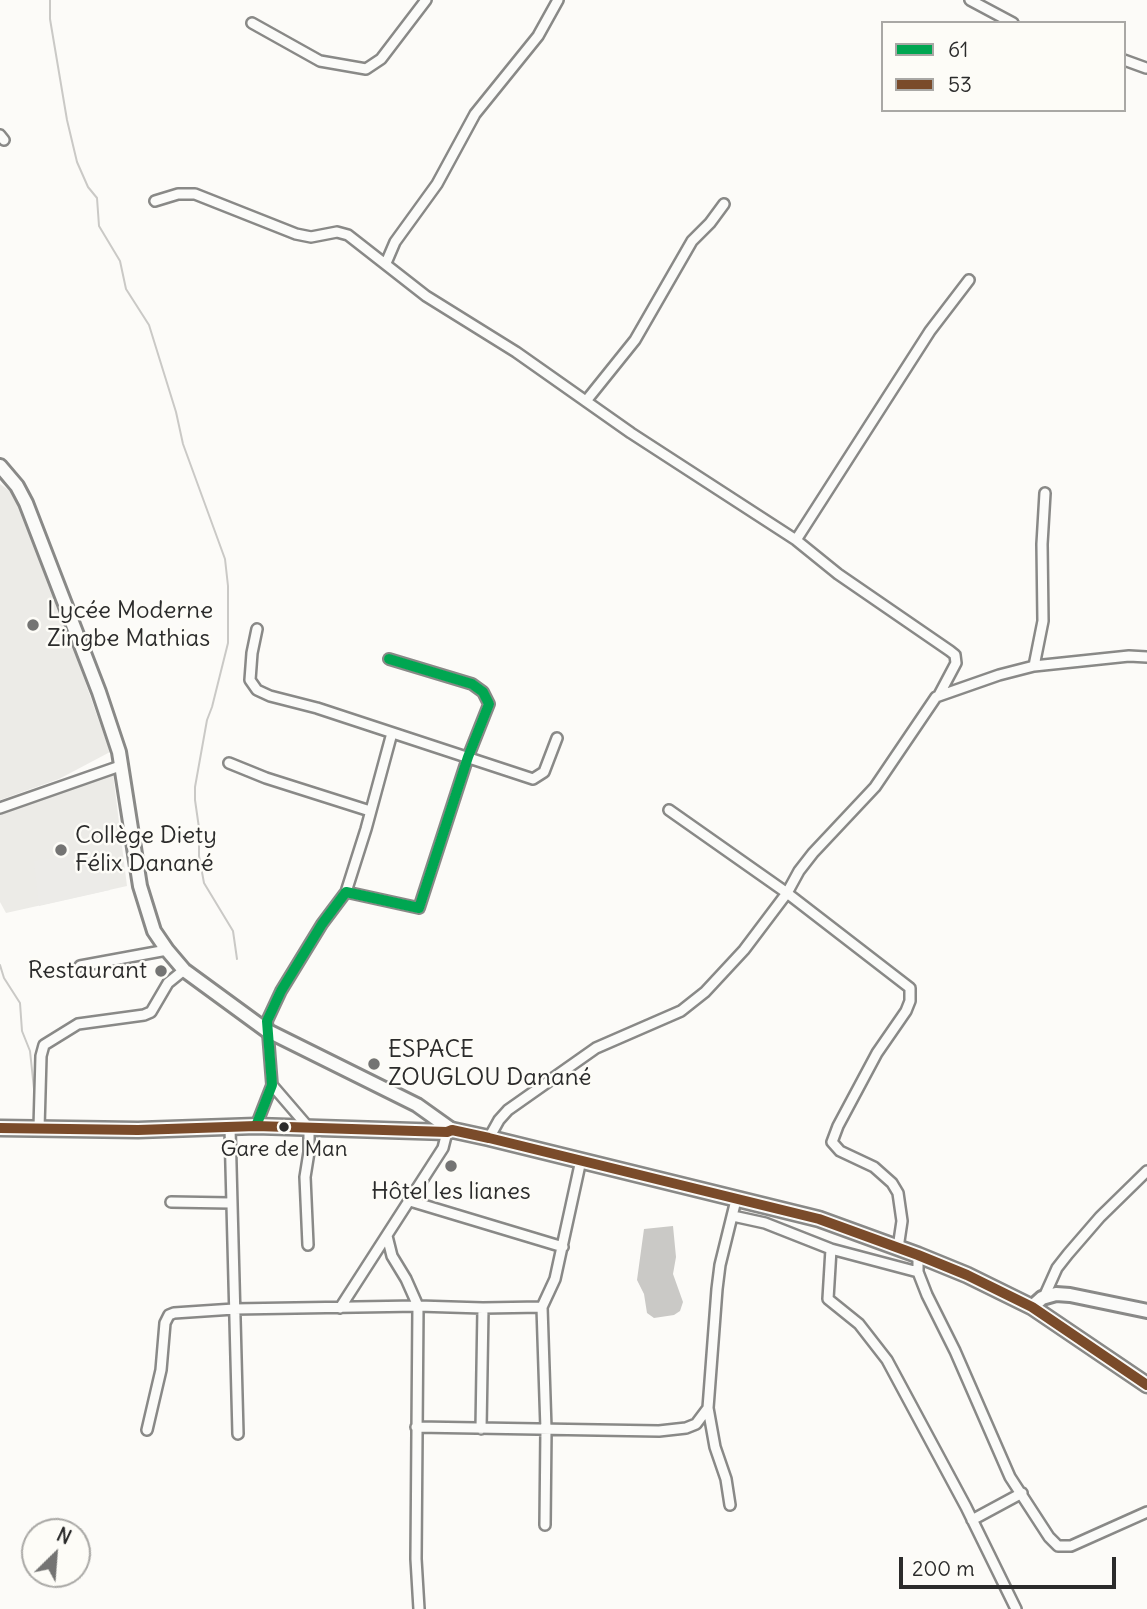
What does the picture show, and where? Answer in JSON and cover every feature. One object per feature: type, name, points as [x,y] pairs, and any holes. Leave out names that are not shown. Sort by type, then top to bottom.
[{"type":"main road","points":[[0,1128],[256,1126],[450,1131],[489,1138],[819,1219],[918,1255],[967,1275],[1032,1307],[1147,1385]]},
{"type":"street","points":[[252,23],[320,61],[366,69],[381,59],[426,0]]},
{"type":"street","points":[[386,263],[395,242],[430,195],[475,114],[538,36],[558,0]]},
{"type":"street","points":[[970,0],[1009,21]]},
{"type":"street","points":[[1126,61],[1146,68]]},
{"type":"street","points":[[155,201],[178,194],[195,194],[303,236],[320,237],[344,232],[426,296],[516,352],[720,493],[796,540],[838,574],[955,655],[956,663],[939,695],[927,707],[876,787],[804,864],[787,893],[744,950],[691,1005],[672,1016],[596,1048],[519,1101],[499,1120],[489,1138]]},
{"type":"street","points":[[586,401],[627,352],[692,241],[724,204]]},
{"type":"street","points":[[796,540],[930,331],[969,280]]},
{"type":"street","points":[[0,466],[17,486],[26,503],[99,692],[119,752],[140,886],[154,931],[184,970],[266,1030],[417,1105],[450,1131],[443,1148],[410,1202],[340,1308]]},
{"type":"street","points":[[1034,666],[1043,621],[1042,544],[1045,494]]},
{"type":"street","points":[[257,629],[250,680],[257,690],[270,696],[317,708],[515,774],[537,778],[544,772],[557,738]]},
{"type":"street","points":[[939,695],[999,674],[1034,666],[1129,656],[1147,657]]},
{"type":"street","points":[[346,892],[419,908],[468,757],[489,704],[483,692],[472,684],[389,659]]},
{"type":"street","points":[[256,1126],[272,1085],[266,1030],[269,1015],[322,924],[346,892],[392,733]]},
{"type":"street","points":[[229,763],[266,778],[370,811]]},
{"type":"street","points":[[0,808],[120,765]]},
{"type":"street","points":[[668,810],[787,893],[910,988],[910,1001],[906,1011],[877,1053],[832,1142],[840,1151],[874,1167],[898,1193],[902,1221],[898,1248]]},
{"type":"street","points":[[80,965],[167,950]]},
{"type":"street","points":[[39,1128],[41,1056],[44,1045],[78,1024],[151,1012],[168,983],[184,970]]},
{"type":"street","points":[[272,1085],[309,1128],[305,1177],[308,1245]]},
{"type":"street","points":[[230,1128],[238,1434]]},
{"type":"street","points":[[545,1525],[546,1429],[542,1307],[554,1284],[581,1160]]},
{"type":"street","points":[[1032,1307],[1044,1297],[1057,1268],[1068,1254],[1100,1217],[1147,1171]]},
{"type":"street","points":[[730,1505],[708,1408],[720,1265],[736,1200]]},
{"type":"street","points":[[171,1202],[230,1203]]},
{"type":"street","points":[[410,1202],[563,1247]]},
{"type":"street","points":[[733,1216],[765,1223],[789,1235],[831,1249],[918,1272]]},
{"type":"street","points":[[387,1236],[392,1256],[418,1306],[416,1559],[419,1609]]},
{"type":"street","points":[[831,1249],[828,1298],[859,1324],[887,1360],[1016,1609]]},
{"type":"street","points":[[918,1255],[918,1272],[1010,1477],[1049,1537],[1058,1546],[1071,1546],[1147,1512]]},
{"type":"street","points":[[1044,1297],[1070,1295],[1147,1311]]},
{"type":"street","points":[[147,1430],[161,1370],[165,1323],[167,1317],[174,1313],[234,1309],[418,1306],[542,1307]]},
{"type":"street","points":[[481,1429],[483,1308]]},
{"type":"street","points":[[416,1427],[659,1431],[687,1428],[700,1421],[708,1408]]},
{"type":"street","points":[[972,1520],[1022,1493]]},
{"type":"shaded area","name":"Lycée Moderne Zingbe Mathias","points":[[0,484],[20,498],[110,752],[59,779],[0,800]]},
{"type":"shaded area","name":"Collège Diety Félix Danané","points":[[113,774],[127,886],[6,913],[0,902],[0,814],[92,779]]},
{"type":"shaded area","points":[[104,851],[110,890],[39,906],[34,861]]},
{"type":"shaded area","points":[[673,1226],[676,1257],[673,1274],[683,1302],[680,1311],[674,1315],[654,1318],[647,1313],[644,1294],[637,1280],[644,1229]]},
{"type":"waterway","points":[[50,0],[50,19],[77,162],[88,187],[97,198],[99,226],[120,261],[126,289],[149,325],[183,444],[225,559],[228,643],[207,720],[195,800],[204,883],[233,931],[237,959]]},
{"type":"waterway","points":[[0,965],[4,978],[20,1003],[22,1031],[30,1051],[34,1089]]},
{"type":"transit line","name":"61","points":[[256,1126],[272,1085],[267,1021],[281,991],[322,924],[346,892],[419,908],[468,757],[489,704],[483,692],[472,684],[389,659]]},
{"type":"transit line","name":"53","points":[[0,1128],[138,1130],[256,1126],[447,1132],[452,1130],[489,1138],[819,1219],[918,1255],[967,1275],[1032,1307],[1147,1385]]},
{"type":"place","name":"Lycée Moderne Zingbe Mathias","points":[[33,625]]},
{"type":"place","name":"Collège Diety Félix Danané","points":[[61,850]]},
{"type":"place","name":"Restaurant","points":[[161,971]]},
{"type":"place","name":"ESPACE ZOUGLOU Danané","points":[[374,1064]]},
{"type":"place","name":"Gare de Man","points":[[284,1127]]},
{"type":"place","name":"Hôtel les lianes","points":[[451,1166]]}]
